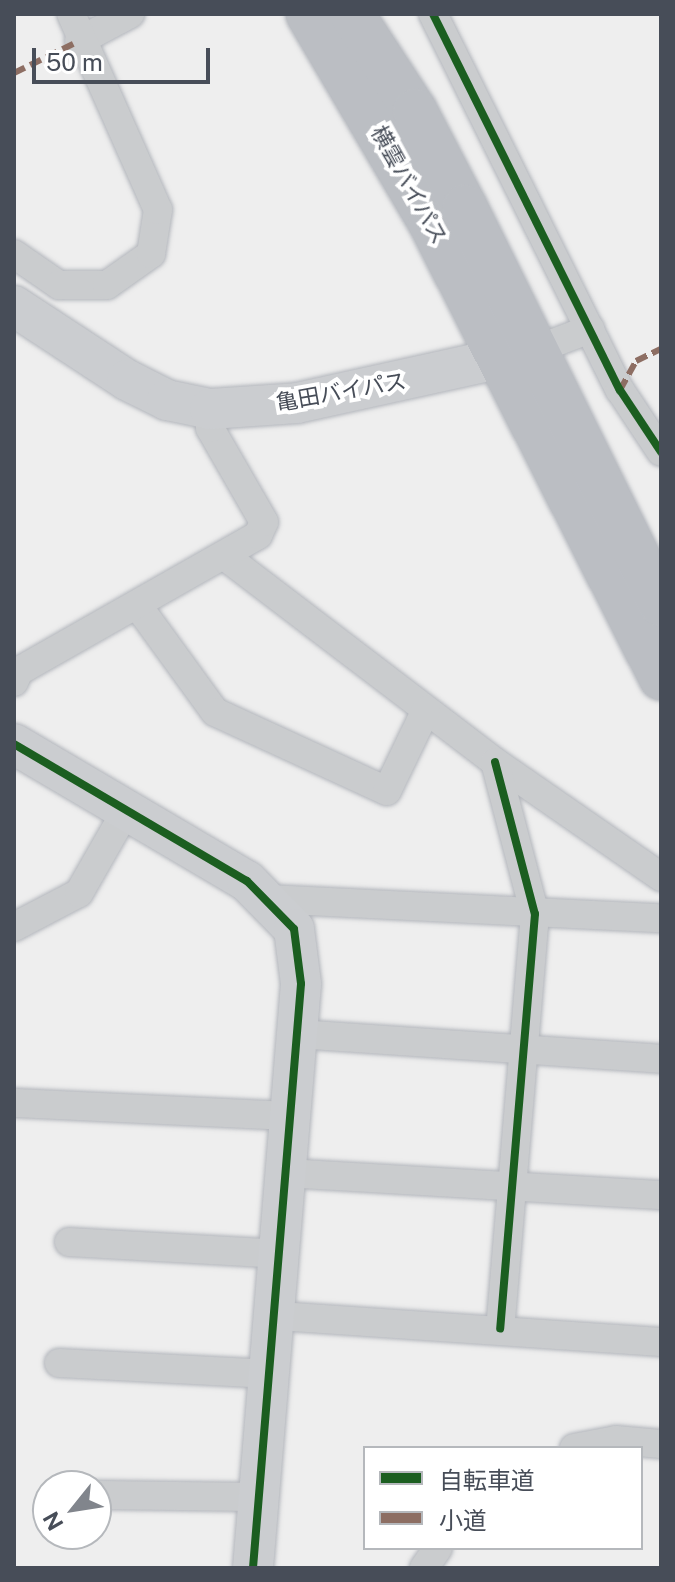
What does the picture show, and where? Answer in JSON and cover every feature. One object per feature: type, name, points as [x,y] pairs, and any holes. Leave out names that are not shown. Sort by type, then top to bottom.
[{"type":"highway","name":"横雲バイパス","points":[[308,14],[520,355]]},
{"type":"highway","name":"横雲バイパス","points":[[352,14],[415,111],[520,355]]},
{"type":"highway","points":[[520,355],[661,604]]},
{"type":"highway","points":[[520,355],[661,678]]},
{"type":"street","points":[[14,254],[59,285],[107,285],[151,254],[158,210],[79,41],[71,14]]},
{"type":"street","points":[[79,41],[130,14]]},
{"type":"street","points":[[433,14],[590,329],[661,452]]},
{"type":"street","name":"亀田バイパス","points":[[14,306],[127,380],[167,400],[210,409],[297,403],[520,355]]},
{"type":"street","points":[[520,355],[590,329]]},
{"type":"street","points":[[16,671],[226,557],[258,535],[264,522],[210,428],[210,409]]},
{"type":"street","points":[[226,557],[495,762],[661,877]]},
{"type":"street","points":[[138,606],[215,712],[387,791],[426,710]]},
{"type":"street","points":[[14,744],[127,809],[267,899],[294,929],[301,984],[278,1316],[253,1568]]},
{"type":"street","points":[[495,762],[535,914],[500,1329]]},
{"type":"street","points":[[14,927],[79,893],[127,809]]},
{"type":"street","points":[[267,899],[661,918]]},
{"type":"street","points":[[297,1034],[661,1059]]},
{"type":"street","points":[[14,1103],[291,1116]]},
{"type":"street","points":[[287,1173],[661,1195]]},
{"type":"street","points":[[69,1242],[282,1254]]},
{"type":"street","points":[[278,1316],[661,1342]]},
{"type":"street","points":[[59,1363],[271,1374]]},
{"type":"street","points":[[584,1446],[616,1440],[661,1444]]},
{"type":"street","points":[[112,1495],[259,1497]]},
{"type":"street","points":[[424,1568],[437,1550]]},
{"type":"marked path","points":[[14,73],[79,41]]},
{"type":"marked path","points":[[620,390],[636,361],[661,349]]},
{"type":"cycle path","points":[[433,14],[620,390],[661,452]]},
{"type":"cycle path","points":[[14,744],[247,881],[294,929],[301,984],[253,1568]]},
{"type":"cycle path","points":[[495,762],[535,914],[500,1329]]}]
